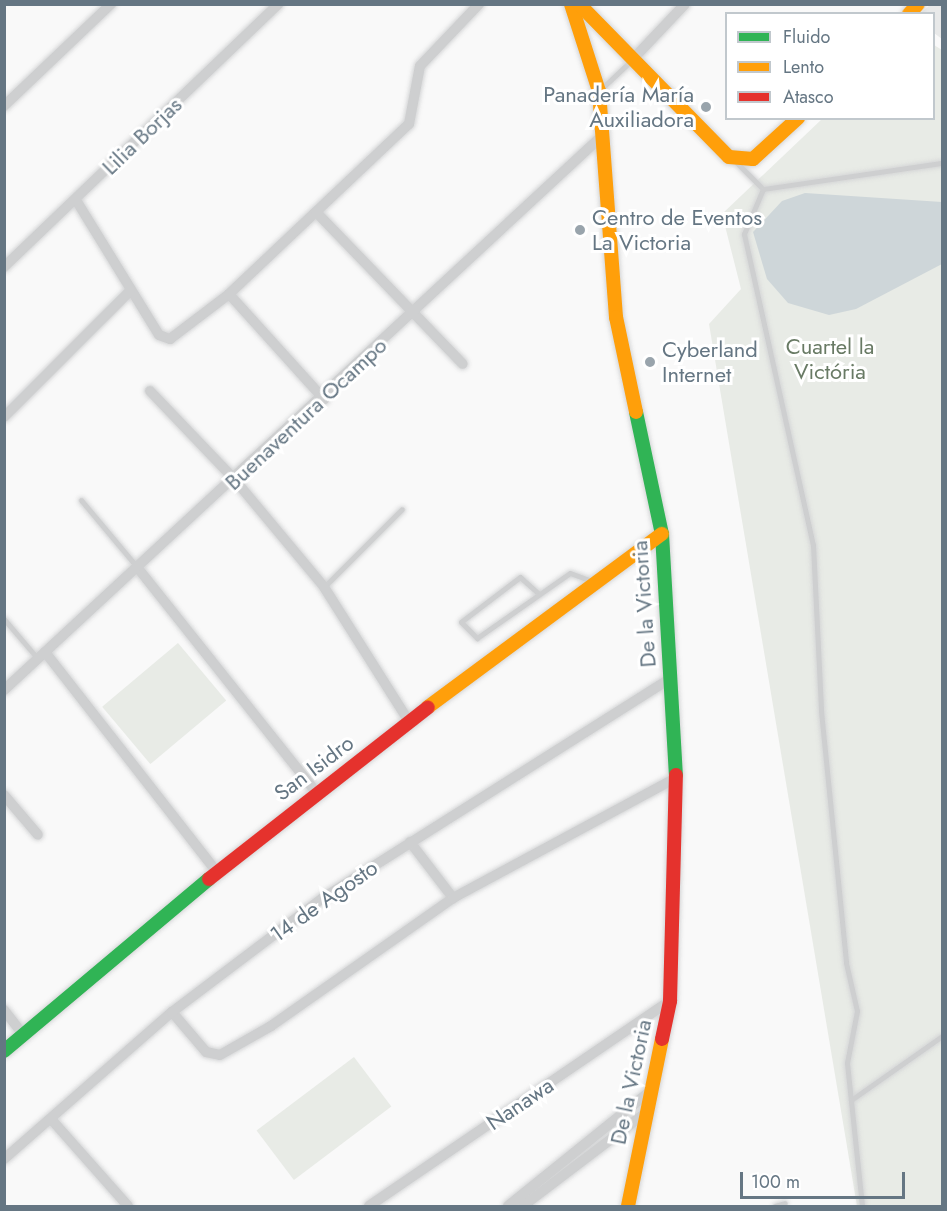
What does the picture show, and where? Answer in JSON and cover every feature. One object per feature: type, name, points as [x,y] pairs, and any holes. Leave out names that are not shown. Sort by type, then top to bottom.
[{"type":"main road","name":"De la Victoria","points":[[571,4],[599,91],[616,317],[662,534],[676,778],[670,1000],[648,1094],[628,1206]]},
{"type":"main road","points":[[579,4],[634,58],[718,150],[733,159],[753,159],[796,120]]},
{"type":"main road","points":[[579,28],[592,18]]},
{"type":"main road","name":"San Isidro","points":[[4,1051],[315,791],[410,723],[662,534]]},
{"type":"street","points":[[4,106],[111,4]]},
{"type":"street","name":"Lilia Borjas","points":[[4,267],[278,4]]},
{"type":"street","points":[[76,200],[130,291],[164,338],[229,294],[410,124],[420,66],[479,4]]},
{"type":"street","points":[[634,58],[685,4]]},
{"type":"street","name":"Buenaventura Ocampo","points":[[4,690],[324,399],[604,134]]},
{"type":"street","points":[[316,212],[463,364]]},
{"type":"street","points":[[4,417],[130,291]]},
{"type":"street","points":[[229,294],[324,399]]},
{"type":"street","points":[[150,391],[235,480],[324,587],[410,723]]},
{"type":"street","points":[[137,567],[315,791]]},
{"type":"street","points":[[41,656],[217,872]]},
{"type":"street","name":"14 de Agosto","points":[[4,1159],[172,1012],[323,898],[670,679]]},
{"type":"street","points":[[172,1012],[206,1052],[220,1054],[272,1026],[453,898],[676,778]]},
{"type":"street","points":[[4,795],[38,835]]},
{"type":"street","points":[[410,842],[453,898]]},
{"type":"street","name":"Nanawa","points":[[369,1206],[670,1000]]},
{"type":"street","points":[[4,1010],[24,1036]]},
{"type":"street","points":[[508,1206],[648,1094]]},
{"type":"street","points":[[523,1206],[644,1114]]},
{"type":"street","points":[[51,1119],[128,1206]]},
{"type":"lane","points":[[599,91],[634,58]]},
{"type":"lane","points":[[733,159],[763,189]]},
{"type":"lane","points":[[763,189],[942,163]]},
{"type":"lane","points":[[763,189],[744,234],[813,544],[823,734],[846,963],[857,1011],[847,1063],[862,1206]]},
{"type":"lane","points":[[81,500],[137,567]]},
{"type":"lane","points":[[324,587],[402,509]]},
{"type":"lane","points":[[539,594],[520,577],[461,622],[477,638],[570,573],[583,573],[596,583]]},
{"type":"lane","points":[[4,619],[41,656]]},
{"type":"lane","points":[[851,1100],[942,1036]]},
{"type":"lane","points":[[775,1206],[785,1203]]},
{"type":"shaded area","points":[[930,5],[942,5],[942,39],[935,34],[935,12],[922,12]]},
{"type":"shaded area","points":[[805,193],[942,202],[942,264],[856,309],[829,315],[788,303],[767,279],[753,232],[782,201]]},
{"type":"green space","name":"Cuartel la Victória","points":[[935,46],[942,50],[942,1206],[857,1206],[709,324],[741,289],[722,214],[821,120],[935,120]]},
{"type":"green space","points":[[178,643],[226,700],[150,764],[102,707]]},
{"type":"green space","points":[[354,1057],[391,1107],[294,1180],[257,1130]]},
{"type":"traffic: fast","points":[[636,412],[662,534],[676,775]]},
{"type":"traffic: fast","points":[[4,1051],[209,879]]},
{"type":"traffic: slow","points":[[571,4],[599,91],[616,317],[636,412]]},
{"type":"traffic: slow","points":[[579,4],[729,157],[753,159],[796,120]]},
{"type":"traffic: slow","points":[[911,12],[918,4]]},
{"type":"traffic: slow","points":[[428,707],[662,534]]},
{"type":"traffic: slow","points":[[628,1206],[662,1039]]},
{"type":"traffic: jam","points":[[209,879],[428,707]]},
{"type":"traffic: jam","points":[[662,1039],[670,1001],[676,775]]},
{"type":"place","name":"Panadería María Auxiliadora","points":[[706,107]]},
{"type":"place","name":"Centro de Eventos La Victoria","points":[[580,230]]},
{"type":"place","name":"Cyberland Internet","points":[[650,362]]}]
